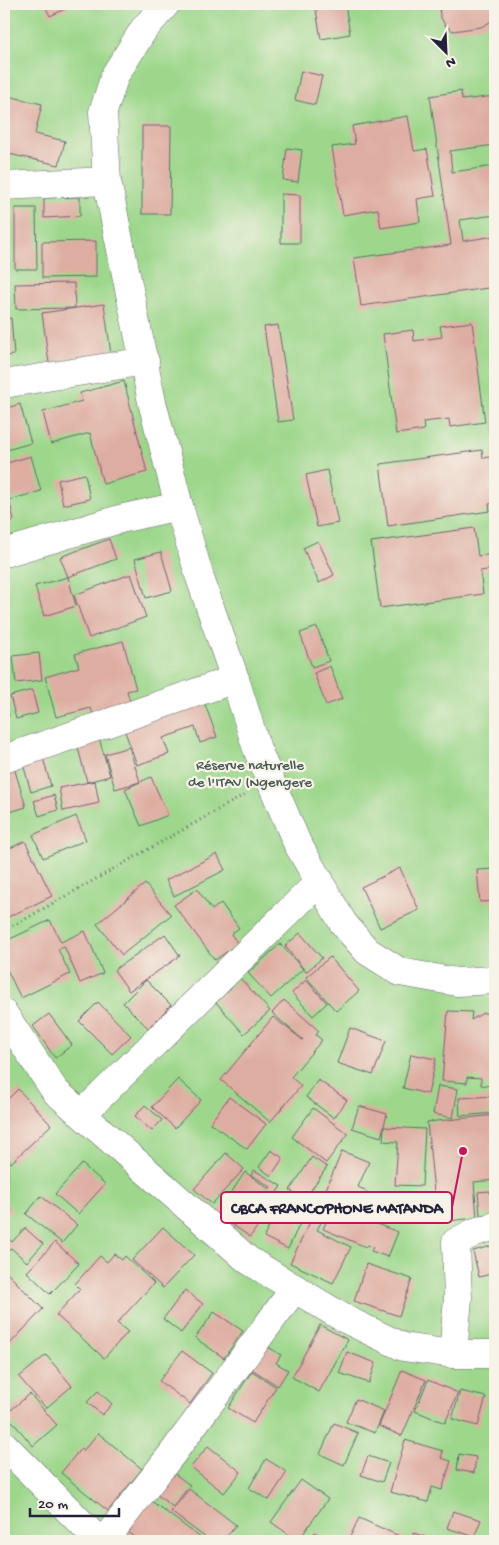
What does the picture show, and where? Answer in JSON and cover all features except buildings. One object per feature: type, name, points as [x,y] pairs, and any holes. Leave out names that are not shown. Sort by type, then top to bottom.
[{"type":"street","points":[[166,4],[144,29],[115,75],[103,112],[107,182],[152,402],[179,506],[200,578],[257,749],[298,843],[343,923],[367,950],[400,972],[457,982],[495,980]]},
{"type":"street","points":[[4,186],[107,182]]},
{"type":"street","points":[[4,384],[145,361]]},
{"type":"street","points":[[4,554],[120,519],[179,506]]},
{"type":"street","points":[[4,759],[235,679]]},
{"type":"street","points":[[82,1114],[320,881]]},
{"type":"street","points":[[4,1014],[55,1091],[248,1260],[345,1319],[403,1347],[454,1354],[495,1354]]},
{"type":"street","points":[[454,1354],[458,1298],[456,1242],[475,1232],[495,1226]]},
{"type":"street","points":[[104,1541],[172,1454],[295,1288]]},
{"type":"street","points":[[4,1445],[99,1541]]},
{"type":"path","points":[[4,931],[270,780]]},
{"type":"green space","name":"Réserve naturelle de l'ITAV (Ngengere","points":[[4,4],[495,4],[495,1541],[4,1541]]},
{"type":"place","name":"CBCA FRANCOPHONE MATANDA","points":[[463,1151]]}]
